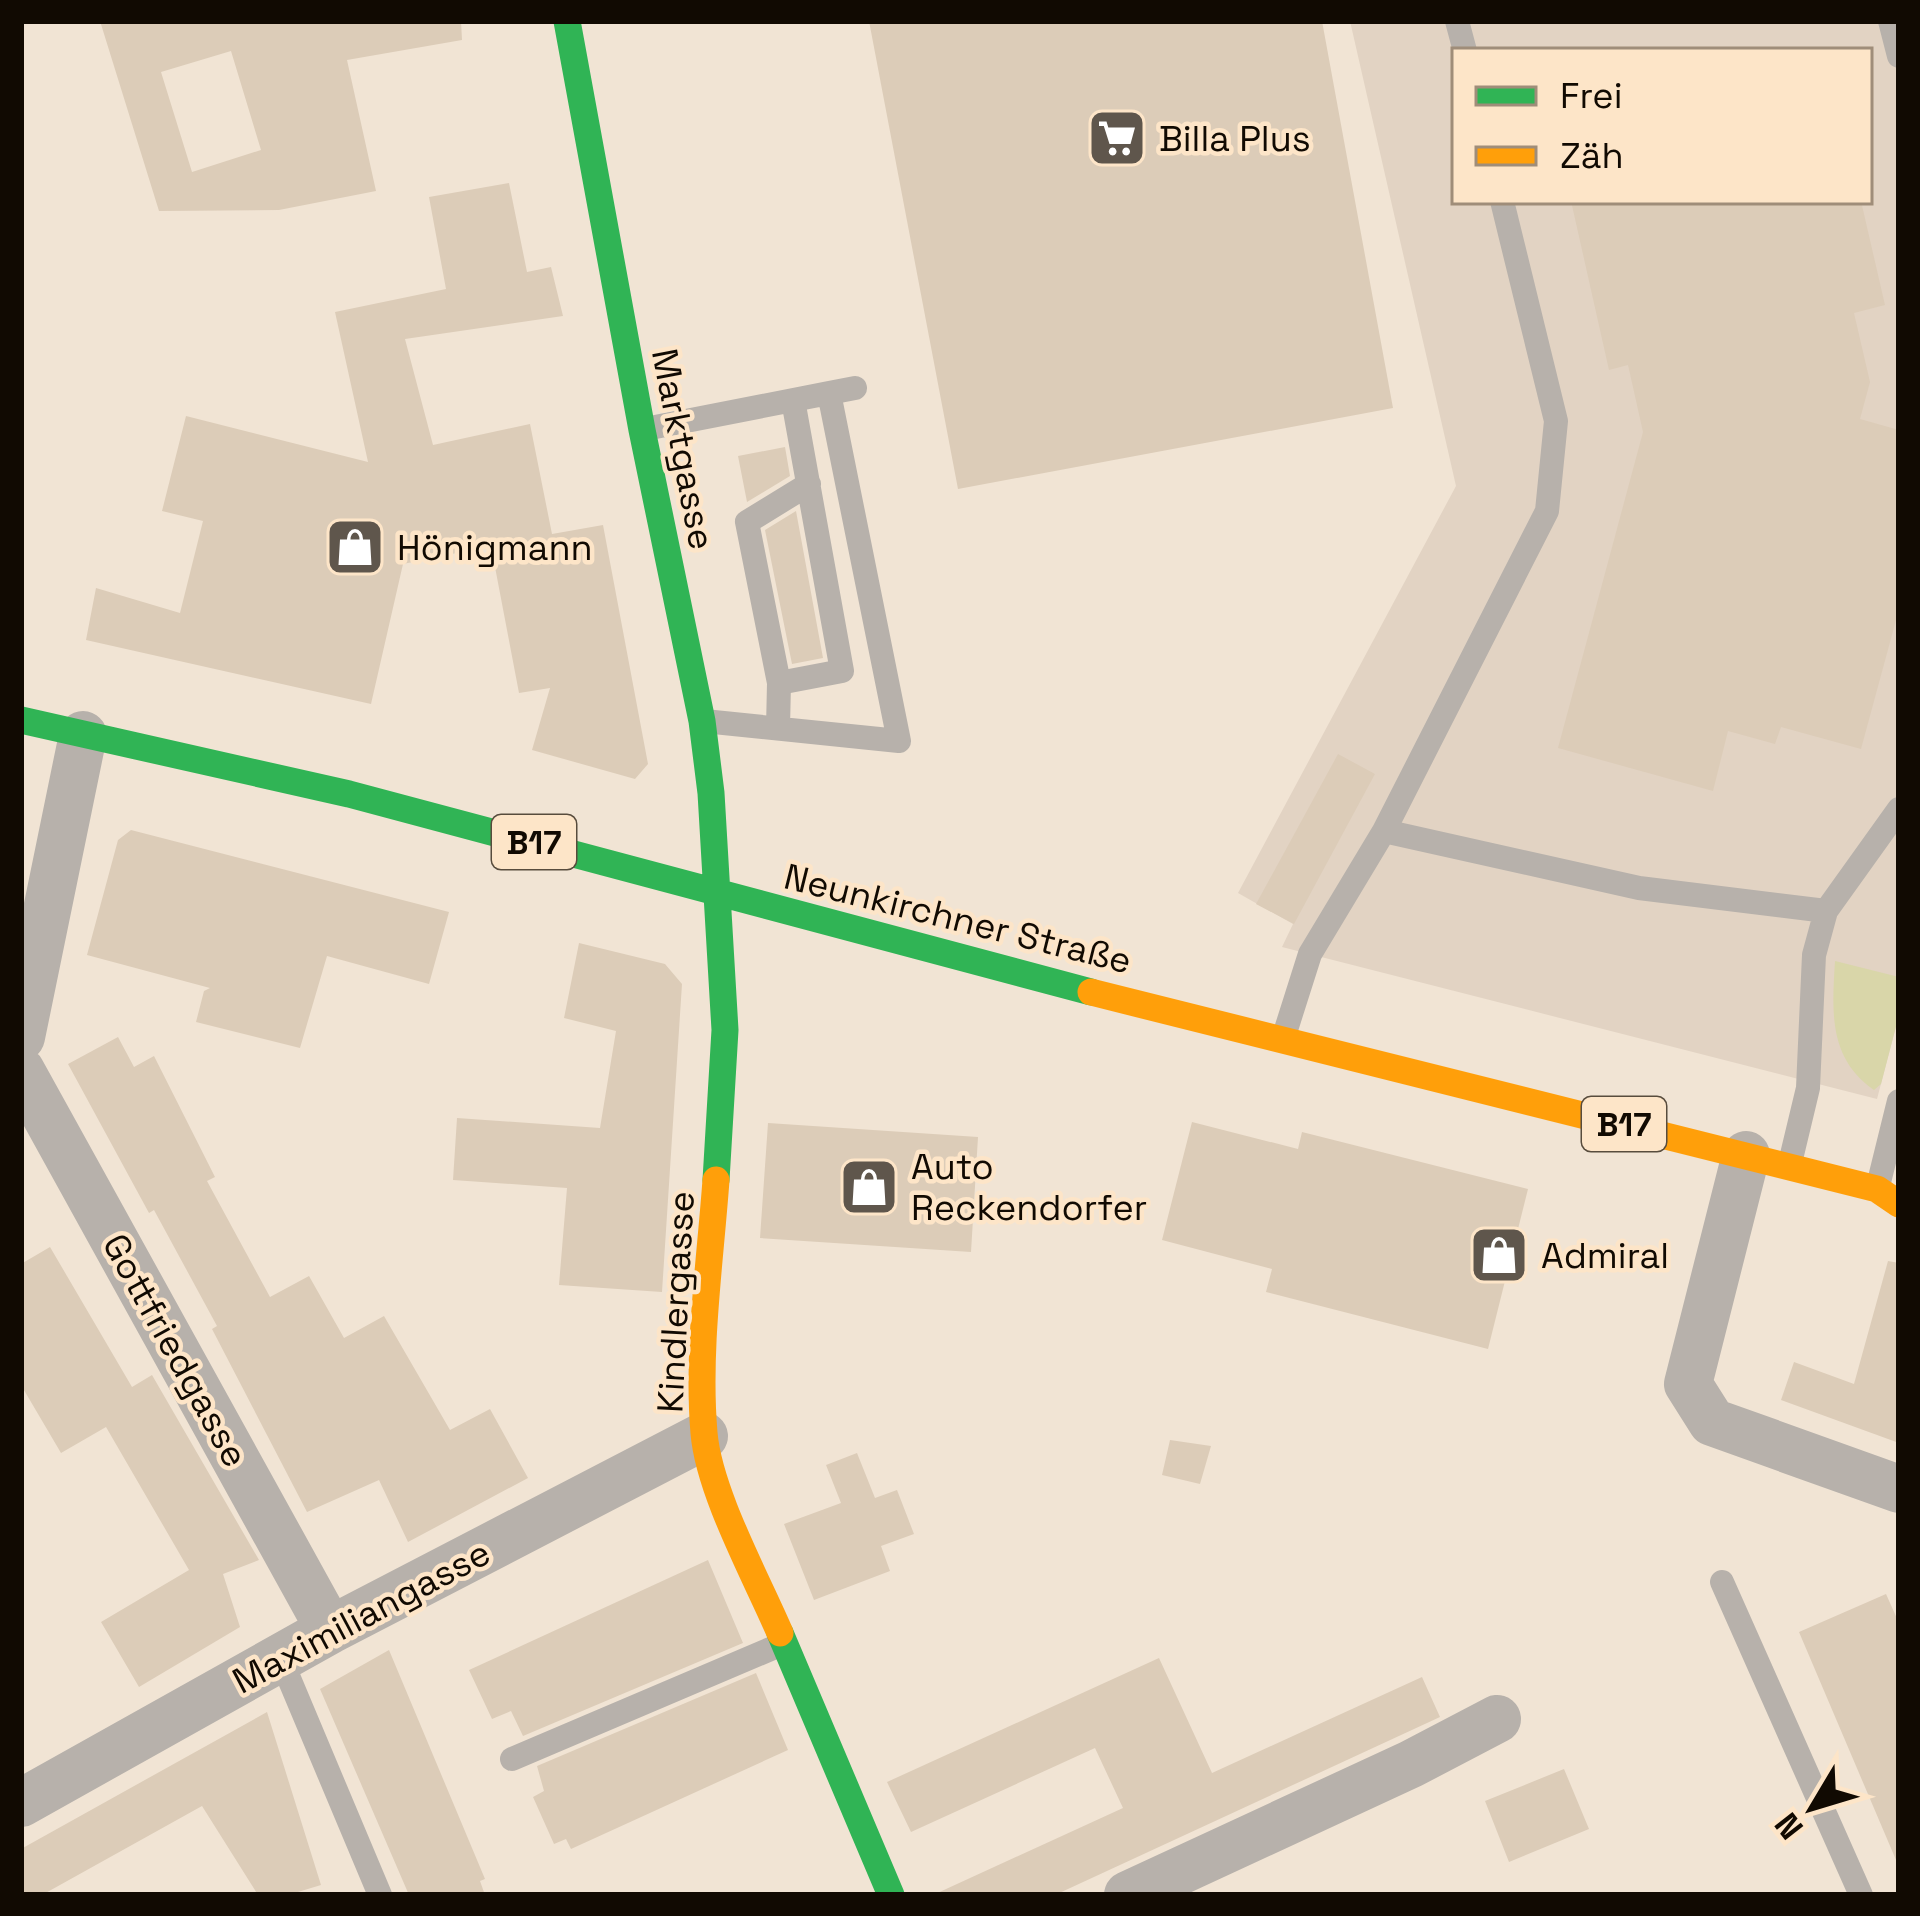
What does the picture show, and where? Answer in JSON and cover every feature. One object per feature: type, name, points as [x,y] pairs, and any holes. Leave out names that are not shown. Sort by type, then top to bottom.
[{"type":"street","name":"Marktgasse","points":[[567,21],[641,430],[702,721],[718,892]]},
{"type":"street","name":"Neunkirchner Straße","points":[[21,720],[349,794],[1040,979],[1892,1192]]},
{"type":"street","points":[[21,1037],[83,735]]},
{"type":"street","name":"Kindlergasse","points":[[718,892],[725,1030],[704,1366],[704,1436],[720,1493],[891,1895]]},
{"type":"street","name":"Gottfriedgasse","points":[[21,1071],[331,1630]]},
{"type":"street","points":[[1768,1160],[1688,1384],[1712,1422],[1899,1489]]},
{"type":"street","name":"Maximiliangasse","points":[[21,1803],[331,1630],[704,1436]]},
{"type":"street","points":[[1129,1895],[1497,1719]]},
{"type":"lane","points":[[1890,21],[1899,56]]},
{"type":"lane","points":[[1283,1039],[1310,954],[1384,831],[1547,511],[1556,421],[1503,204]]},
{"type":"lane","points":[[641,430],[855,388]]},
{"type":"lane","points":[[702,721],[899,741],[829,393]]},
{"type":"lane","points":[[779,683],[842,671],[793,400]]},
{"type":"lane","points":[[778,728],[779,683],[747,522],[809,484]]},
{"type":"lane","points":[[1768,1160],[1808,1088],[1814,956],[1826,911],[1899,809]]},
{"type":"lane","points":[[1384,831],[1640,888],[1826,911]]},
{"type":"lane","points":[[1892,1192],[1899,1101]]},
{"type":"lane","points":[[1722,1582],[1861,1895]]},
{"type":"lane","points":[[512,1760],[784,1643]]},
{"type":"lane","points":[[280,1658],[380,1895]]},
{"type":"shaded area","points":[[1350,21],[1899,21],[1899,1015],[1877,1099],[1282,947],[1293,924],[1238,893],[1456,486]]},
{"type":"shaded area","points":[[1835,961],[1899,977],[1899,1015],[1881,1084],[1874,1090],[1848,1063],[1836,1032]]},
{"type":"building","points":[[100,21],[461,21],[462,40],[347,60],[376,191],[279,210],[159,211]],"holes":[[[231,51],[261,150],[192,172],[161,72]]]},
{"type":"building","name":"Billa Plus","points":[[869,21],[1322,21],[1393,408],[958,489]]},
{"type":"building","points":[[509,183],[527,272],[551,267],[563,316],[405,339],[433,445],[530,424],[552,534],[603,525],[648,764],[635,779],[532,750],[550,688],[519,693],[491,546],[403,564],[371,704],[86,640],[96,588],[180,613],[203,521],[162,511],[186,416],[368,462],[335,312],[446,289],[429,197]]},
{"type":"building","points":[[1572,204],[1862,204],[1885,305],[1854,313],[1870,382],[1860,419],[1899,430],[1899,609],[1861,749],[1781,727],[1775,744],[1728,731],[1713,791],[1558,748],[1643,432],[1628,365],[1609,370]]},
{"type":"building","points":[[785,447],[790,476],[747,502],[738,456]]},
{"type":"building","points":[[796,511],[823,658],[792,664],[765,530]]},
{"type":"building","points":[[1338,754],[1375,774],[1294,924],[1256,904]]},
{"type":"building","points":[[131,830],[449,912],[429,984],[327,956],[300,1048],[196,1022],[204,991],[210,988],[87,955],[118,840]]},
{"type":"building","points":[[579,943],[665,964],[682,984],[662,1292],[559,1285],[567,1188],[453,1180],[457,1118],[600,1128],[616,1031],[564,1018]]},
{"type":"building","points":[[118,1037],[134,1067],[154,1056],[215,1177],[207,1181],[270,1297],[309,1276],[344,1338],[384,1316],[450,1430],[490,1409],[528,1478],[408,1542],[379,1480],[307,1512],[212,1329],[217,1326],[68,1064]]},
{"type":"building","points":[[1192,1122],[1298,1149],[1302,1132],[1528,1189],[1488,1349],[1266,1292],[1272,1269],[1162,1240]]},
{"type":"building","name":"Auto Reckendorfer","points":[[768,1123],[978,1137],[971,1252],[760,1238]]},
{"type":"building","points":[[50,1247],[132,1387],[152,1375],[259,1560],[223,1574],[240,1627],[139,1687],[101,1622],[189,1570],[106,1427],[61,1453],[21,1385],[21,1264]]},
{"type":"building","points":[[1888,1261],[1899,1263],[1899,1443],[1781,1400],[1794,1362],[1854,1384]]},
{"type":"building","points":[[1170,1440],[1211,1446],[1200,1484],[1162,1475]]},
{"type":"building","points":[[857,1453],[875,1498],[897,1490],[914,1534],[881,1546],[890,1571],[814,1600],[784,1524],[841,1503],[826,1465]]},
{"type":"building","points":[[708,1560],[743,1643],[523,1736],[511,1711],[492,1719],[469,1670]]},
{"type":"building","points":[[1886,1594],[1899,1623],[1899,1867],[1799,1632]]},
{"type":"building","points":[[389,1650],[485,1879],[480,1881],[485,1895],[409,1895],[320,1689]]},
{"type":"building","points":[[1159,1658],[1212,1773],[1422,1677],[1440,1717],[1055,1895],[933,1895],[1123,1808],[1095,1748],[911,1832],[887,1782]]},
{"type":"building","points":[[756,1673],[788,1750],[571,1849],[566,1839],[554,1844],[533,1797],[544,1791],[537,1766]]},
{"type":"building","points":[[267,1712],[321,1885],[288,1895],[258,1895],[202,1806],[42,1895],[21,1895],[21,1849]]},
{"type":"building","points":[[1564,1769],[1589,1829],[1509,1862],[1485,1801]]},
{"type":"traffic: fast","points":[[567,21],[642,430],[702,721],[711,793],[725,1030],[716,1180]]},
{"type":"traffic: fast","points":[[21,720],[349,794],[1091,992]]},
{"type":"traffic: fast","points":[[780,1633],[891,1895]]},
{"type":"traffic: slow","points":[[1091,992],[1877,1189],[1899,1204]]},
{"type":"traffic: slow","points":[[716,1180],[703,1338],[704,1433],[724,1507],[780,1633]]},
{"type":"place","name":"Billa Plus","points":[[1117,138]]},
{"type":"place","name":"Hönigmann","points":[[355,547]]},
{"type":"place","name":"Auto Reckendorfer","points":[[869,1187]]},
{"type":"place","name":"Admiral","points":[[1499,1255]]}]
